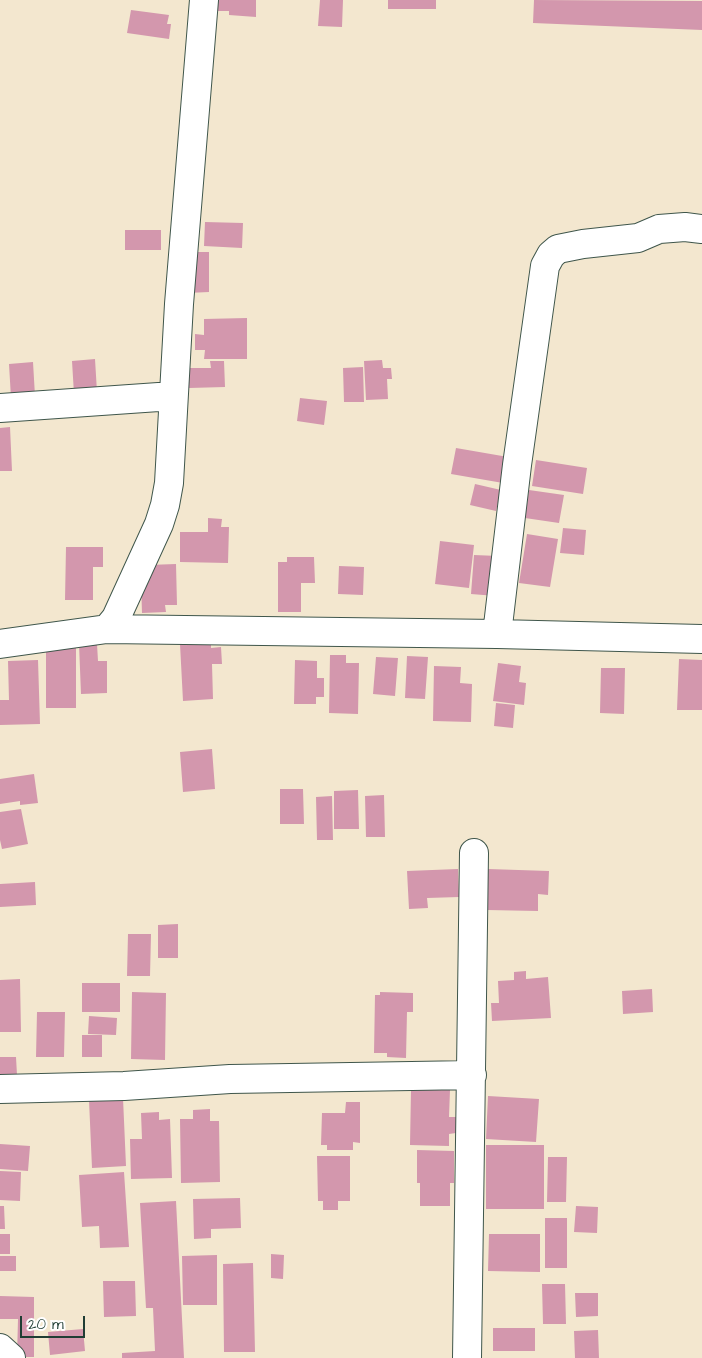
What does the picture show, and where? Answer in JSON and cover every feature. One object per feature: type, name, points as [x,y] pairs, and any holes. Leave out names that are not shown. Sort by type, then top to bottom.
[{"type":"street","points":[[107,629],[116,618],[159,524],[169,483],[173,396],[204,0]]},
{"type":"street","points":[[497,634],[545,266],[551,255],[558,249],[582,244],[638,238],[659,229],[685,227],[702,229]]},
{"type":"street","points":[[0,408],[173,396]]},
{"type":"street","points":[[0,644],[107,629],[497,634],[702,639]]},
{"type":"street","points":[[467,1358],[474,853]]},
{"type":"street","points":[[0,1089],[124,1086],[230,1079],[472,1075]]},
{"type":"street","points":[[0,1348],[11,1358]]},
{"type":"building","points":[[216,0],[256,0],[256,17],[229,15],[229,11],[216,11]]},
{"type":"building","points":[[320,0],[343,0],[342,27],[318,26]]},
{"type":"building","points":[[388,0],[436,0],[436,9],[388,9]]},
{"type":"building","points":[[534,0],[702,1],[702,30],[533,23]]},
{"type":"building","points":[[131,10],[169,15],[167,24],[171,24],[169,39],[127,33]]},
{"type":"building","points":[[205,222],[243,223],[242,248],[204,246]]},
{"type":"building","points":[[125,230],[161,230],[161,250],[125,250]]},
{"type":"building","points":[[187,252],[209,252],[209,292],[187,293]]},
{"type":"building","points":[[247,318],[247,359],[204,359],[205,350],[195,350],[195,334],[204,335],[204,319]]},
{"type":"building","points":[[95,359],[97,392],[74,394],[72,361]]},
{"type":"building","points":[[382,360],[383,368],[391,368],[392,379],[387,379],[388,399],[366,400],[364,361]]},
{"type":"building","points":[[210,361],[224,361],[225,387],[189,388],[188,368],[211,368]]},
{"type":"building","points":[[33,362],[35,396],[11,398],[9,364]]},
{"type":"building","points":[[363,367],[364,402],[344,402],[343,368]]},
{"type":"building","points":[[300,398],[327,401],[324,425],[297,421]]},
{"type":"building","points":[[10,427],[12,471],[0,471],[0,428]]},
{"type":"building","points":[[456,448],[508,457],[503,483],[451,474]]},
{"type":"building","points":[[536,460],[587,468],[583,494],[532,486]]},
{"type":"building","points":[[475,484],[501,490],[496,511],[470,505]]},
{"type":"building","points":[[529,490],[564,495],[559,523],[525,518]]},
{"type":"building","points":[[208,518],[222,519],[221,527],[229,527],[228,563],[180,562],[180,532],[208,532]]},
{"type":"building","points":[[563,528],[586,530],[584,555],[560,553]]},
{"type":"building","points":[[527,534],[558,539],[550,587],[519,583]]},
{"type":"building","points":[[440,541],[474,545],[469,588],[435,584]]},
{"type":"building","points":[[66,547],[103,547],[103,567],[93,567],[93,600],[65,600]]},
{"type":"building","points":[[474,555],[498,556],[496,596],[471,594]]},
{"type":"building","points":[[287,557],[314,557],[315,583],[301,583],[301,612],[278,612],[278,562],[287,562]]},
{"type":"building","points":[[176,564],[177,605],[165,605],[166,612],[142,613],[141,582],[148,582],[148,565]]},
{"type":"building","points":[[339,566],[364,567],[363,595],[338,594]]},
{"type":"building","points":[[211,643],[211,648],[221,647],[222,664],[212,664],[213,699],[183,701],[180,644]]},
{"type":"building","points":[[79,644],[97,644],[98,661],[107,661],[107,693],[81,694]]},
{"type":"building","points":[[76,646],[76,708],[46,708],[46,647]]},
{"type":"building","points":[[330,655],[346,655],[346,663],[359,663],[358,714],[329,713]]},
{"type":"building","points":[[407,656],[428,657],[425,699],[405,698]]},
{"type":"building","points":[[376,657],[398,658],[395,696],[373,694]]},
{"type":"building","points":[[679,659],[702,660],[702,710],[677,710]]},
{"type":"building","points":[[38,660],[40,724],[0,725],[0,700],[9,700],[8,661]]},
{"type":"building","points":[[295,660],[317,661],[317,678],[324,678],[324,697],[316,697],[316,704],[294,704]]},
{"type":"building","points":[[498,663],[521,666],[519,682],[526,683],[524,705],[493,701]]},
{"type":"building","points":[[434,666],[461,667],[460,683],[472,684],[471,722],[433,721]]},
{"type":"building","points":[[601,668],[625,668],[624,714],[600,713]]},
{"type":"building","points":[[496,703],[515,705],[513,728],[494,726]]},
{"type":"building","points":[[212,749],[215,789],[183,792],[180,752]]},
{"type":"building","points":[[34,774],[38,803],[20,805],[20,801],[0,804],[0,779]]},
{"type":"building","points":[[280,789],[303,789],[304,824],[280,824]]},
{"type":"building","points":[[358,790],[359,829],[334,829],[334,791]]},
{"type":"building","points":[[384,795],[385,837],[366,837],[365,796]]},
{"type":"building","points":[[332,796],[333,840],[317,840],[316,797]]},
{"type":"building","points":[[21,809],[28,844],[2,849],[0,840],[0,812]]},
{"type":"building","points":[[458,869],[459,897],[427,898],[428,908],[409,909],[407,871]]},
{"type":"building","points":[[488,869],[549,871],[548,895],[538,894],[538,911],[487,910]]},
{"type":"building","points":[[35,882],[36,905],[0,907],[0,884]]},
{"type":"building","points":[[178,924],[178,958],[158,958],[158,925]]},
{"type":"building","points":[[128,934],[151,934],[150,976],[127,976]]},
{"type":"building","points":[[526,971],[526,979],[548,977],[551,1018],[492,1021],[491,1003],[499,1003],[498,981],[514,980],[514,972]]},
{"type":"building","points":[[20,979],[21,1032],[0,1032],[0,980]]},
{"type":"building","points":[[82,983],[120,983],[120,1012],[82,1012]]},
{"type":"building","points":[[652,989],[653,1012],[623,1014],[622,991]]},
{"type":"building","points":[[132,992],[166,993],[165,1060],[131,1059]]},
{"type":"building","points":[[380,992],[413,993],[413,1012],[407,1012],[406,1058],[387,1057],[387,1053],[374,1053],[375,995],[380,995]]},
{"type":"building","points":[[37,1012],[65,1012],[64,1057],[36,1057]]},
{"type":"building","points":[[89,1016],[117,1018],[116,1035],[88,1034]]},
{"type":"building","points":[[82,1035],[102,1035],[102,1057],[82,1057]]},
{"type":"building","points":[[0,1057],[16,1057],[17,1075],[0,1076]]},
{"type":"building","points":[[411,1090],[450,1090],[449,1117],[456,1117],[456,1133],[449,1134],[449,1146],[410,1145]]},
{"type":"building","points":[[488,1096],[539,1099],[536,1142],[486,1139]]},
{"type":"building","points":[[123,1098],[126,1166],[92,1168],[89,1100]]},
{"type":"building","points":[[346,1102],[360,1102],[360,1143],[353,1142],[353,1150],[327,1150],[327,1145],[321,1145],[322,1113],[345,1113]]},
{"type":"building","points":[[210,1109],[210,1121],[219,1121],[220,1182],[181,1183],[180,1119],[193,1119],[193,1110]]},
{"type":"building","points":[[159,1112],[159,1120],[170,1119],[172,1178],[131,1179],[130,1139],[142,1139],[141,1113]]},
{"type":"building","points":[[0,1144],[30,1146],[28,1171],[0,1169]]},
{"type":"building","points":[[486,1145],[544,1145],[544,1209],[486,1209]]},
{"type":"building","points":[[417,1150],[454,1151],[454,1183],[450,1183],[450,1206],[420,1206],[420,1183],[417,1183]]},
{"type":"building","points":[[317,1156],[350,1156],[350,1201],[338,1201],[338,1210],[323,1210],[323,1201],[318,1201]]},
{"type":"building","points":[[548,1157],[567,1157],[566,1202],[547,1202]]},
{"type":"building","points":[[0,1171],[21,1172],[20,1201],[0,1200]]},
{"type":"building","points":[[124,1172],[129,1247],[100,1248],[99,1226],[82,1227],[79,1175]]},
{"type":"building","points":[[240,1198],[241,1228],[211,1229],[211,1238],[194,1239],[193,1199]]},
{"type":"building","points":[[176,1201],[184,1358],[122,1358],[122,1353],[155,1351],[153,1308],[146,1308],[140,1203]]},
{"type":"building","points":[[0,1206],[4,1206],[5,1229],[0,1229]]},
{"type":"building","points":[[576,1206],[598,1207],[597,1233],[574,1232]]},
{"type":"building","points":[[545,1218],[567,1218],[567,1268],[545,1268]]},
{"type":"building","points":[[0,1234],[10,1234],[10,1254],[0,1254]]},
{"type":"building","points":[[489,1234],[540,1234],[540,1272],[488,1271]]},
{"type":"building","points":[[271,1254],[284,1255],[283,1279],[271,1278]]},
{"type":"building","points":[[217,1255],[217,1305],[183,1305],[182,1256]]},
{"type":"building","points":[[0,1256],[16,1256],[16,1271],[0,1271]]},
{"type":"building","points":[[253,1263],[255,1352],[224,1352],[223,1264]]},
{"type":"building","points":[[103,1281],[135,1281],[136,1316],[104,1317]]},
{"type":"building","points":[[542,1284],[565,1284],[566,1324],[543,1324]]},
{"type":"building","points":[[575,1293],[598,1293],[598,1316],[576,1317]]},
{"type":"building","points":[[0,1296],[34,1297],[34,1357],[17,1357],[18,1319],[0,1319]]},
{"type":"building","points":[[493,1328],[535,1328],[535,1351],[493,1351]]},
{"type":"building","points":[[83,1329],[85,1351],[50,1355],[48,1332]]},
{"type":"building","points":[[598,1330],[599,1358],[575,1358],[574,1331]]}]
